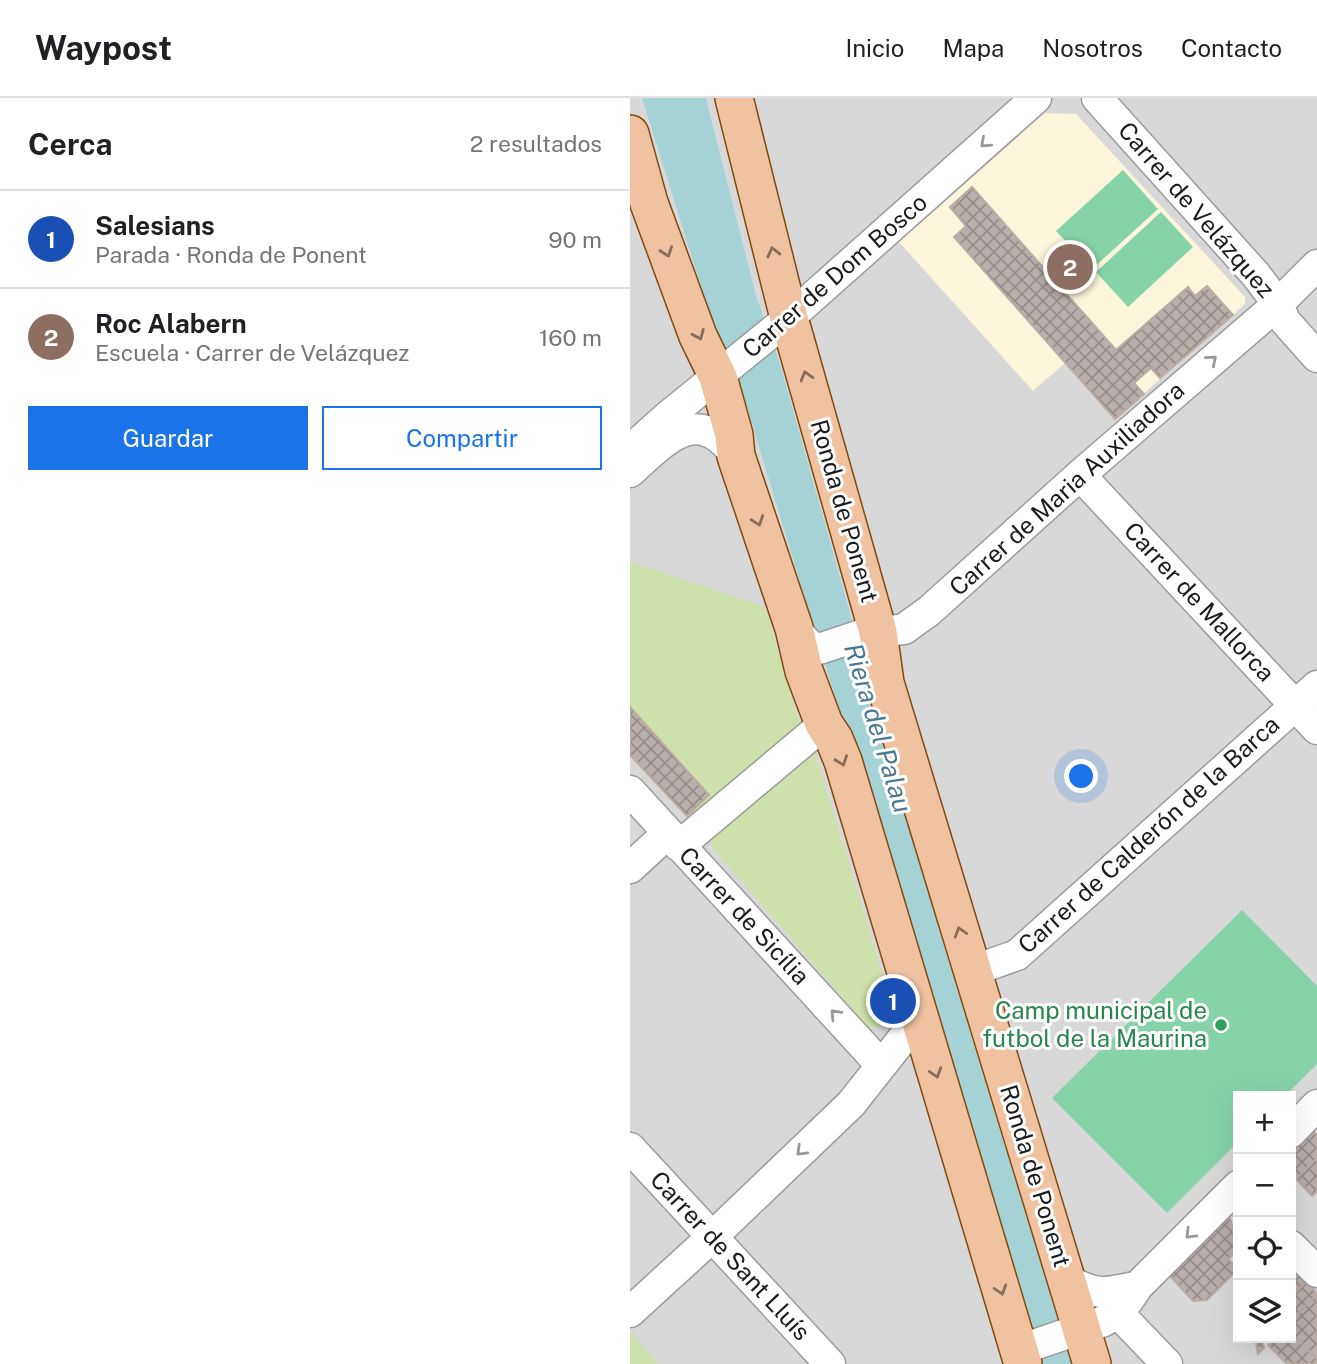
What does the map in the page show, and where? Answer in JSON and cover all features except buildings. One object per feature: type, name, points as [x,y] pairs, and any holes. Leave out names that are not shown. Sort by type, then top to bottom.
[{"type":"main road","name":"Ronda de Ponent","points":[[734,98],[869,634],[1066,1279],[1074,1331],[1091,1364]]},
{"type":"main road","points":[[630,134],[649,202],[698,336],[718,377],[734,435],[736,456],[806,639],[804,671],[824,724],[843,761],[1022,1354]]},
{"type":"street","name":"Carrer de Dom Bosco","points":[[632,453],[692,396],[789,318],[1035,98]]},
{"type":"street","name":"Carrer de Velázquez","points":[[1097,98],[1256,275],[1278,304],[1285,321],[1317,357]]},
{"type":"street","name":"Carrer de Maria Auxiliadora","points":[[806,639],[904,629],[929,611],[1080,475],[1278,304],[1317,265]]},
{"type":"street","name":"Carrer de Dom Bosco","points":[[632,453],[681,431],[700,428],[710,431],[727,444],[736,456]]},
{"type":"street","name":"Carrer de Mallorca","points":[[1080,475],[1306,696],[1317,730]]},
{"type":"street","name":"Carrer de Calderón de la Barca","points":[[972,971],[1017,955],[1306,696]]},
{"type":"street","points":[[630,868],[674,839],[824,724]]},
{"type":"street","name":"Carrer de Sicília","points":[[630,790],[881,1065]]},
{"type":"street","points":[[860,1041],[869,1043],[893,1040],[919,1018]]},
{"type":"street","points":[[630,1312],[850,1104],[919,1018]]},
{"type":"street","points":[[1296,1127],[1316,1107]]},
{"type":"street","name":"Carrer de Sant Lluís","points":[[630,1148],[831,1364]]},
{"type":"street","points":[[1022,1354],[1104,1321],[1117,1312],[1138,1286],[1233,1194]]},
{"type":"street","points":[[1296,1251],[1317,1272]]},
{"type":"street","points":[[1066,1279],[1095,1293],[1115,1292],[1138,1286]]},
{"type":"street","points":[[1117,1312],[1167,1364]]},
{"type":"shaded area","points":[[630,98],[642,98],[717,338],[748,411],[1038,1364],[630,1364]]},
{"type":"shaded area","points":[[706,98],[1317,98],[1317,1364],[1071,1364],[943,943],[781,367],[756,295]]},
{"type":"shaded area","points":[[1045,113],[1076,114],[1245,297],[1245,304],[1115,419],[1065,363],[1033,391],[899,242]]},
{"type":"green space","points":[[1123,170],[1158,209],[1092,269],[1056,231]]},
{"type":"green space","points":[[1161,212],[1193,247],[1128,307],[1096,272]]},
{"type":"green space","points":[[630,562],[765,607],[801,728],[690,820],[687,816],[709,795],[630,707]]},
{"type":"green space","points":[[814,750],[894,1012],[887,1024],[879,1027],[866,1025],[712,847],[711,838]]},
{"type":"green space","name":"Camp municipal de futbol de la Maurina","points":[[1242,910],[1317,986],[1317,1064],[1290,1091],[1233,1091],[1233,1147],[1167,1213],[1052,1098]]},
{"type":"green space","points":[[632,1332],[657,1364],[630,1364]]},
{"type":"water","name":"Riera del Palau","points":[[642,98],[706,98],[756,295],[781,367],[943,943],[1071,1364],[1038,1364],[748,411],[717,338]]},
{"type":"place","name":"Roc Alabern","points":[[1070,267]]},
{"type":"place","name":"Salesians","points":[[893,1001]]},
{"type":"place","name":"Camp municipal de futbol de la Maurina","points":[[1221,1025]]}]
